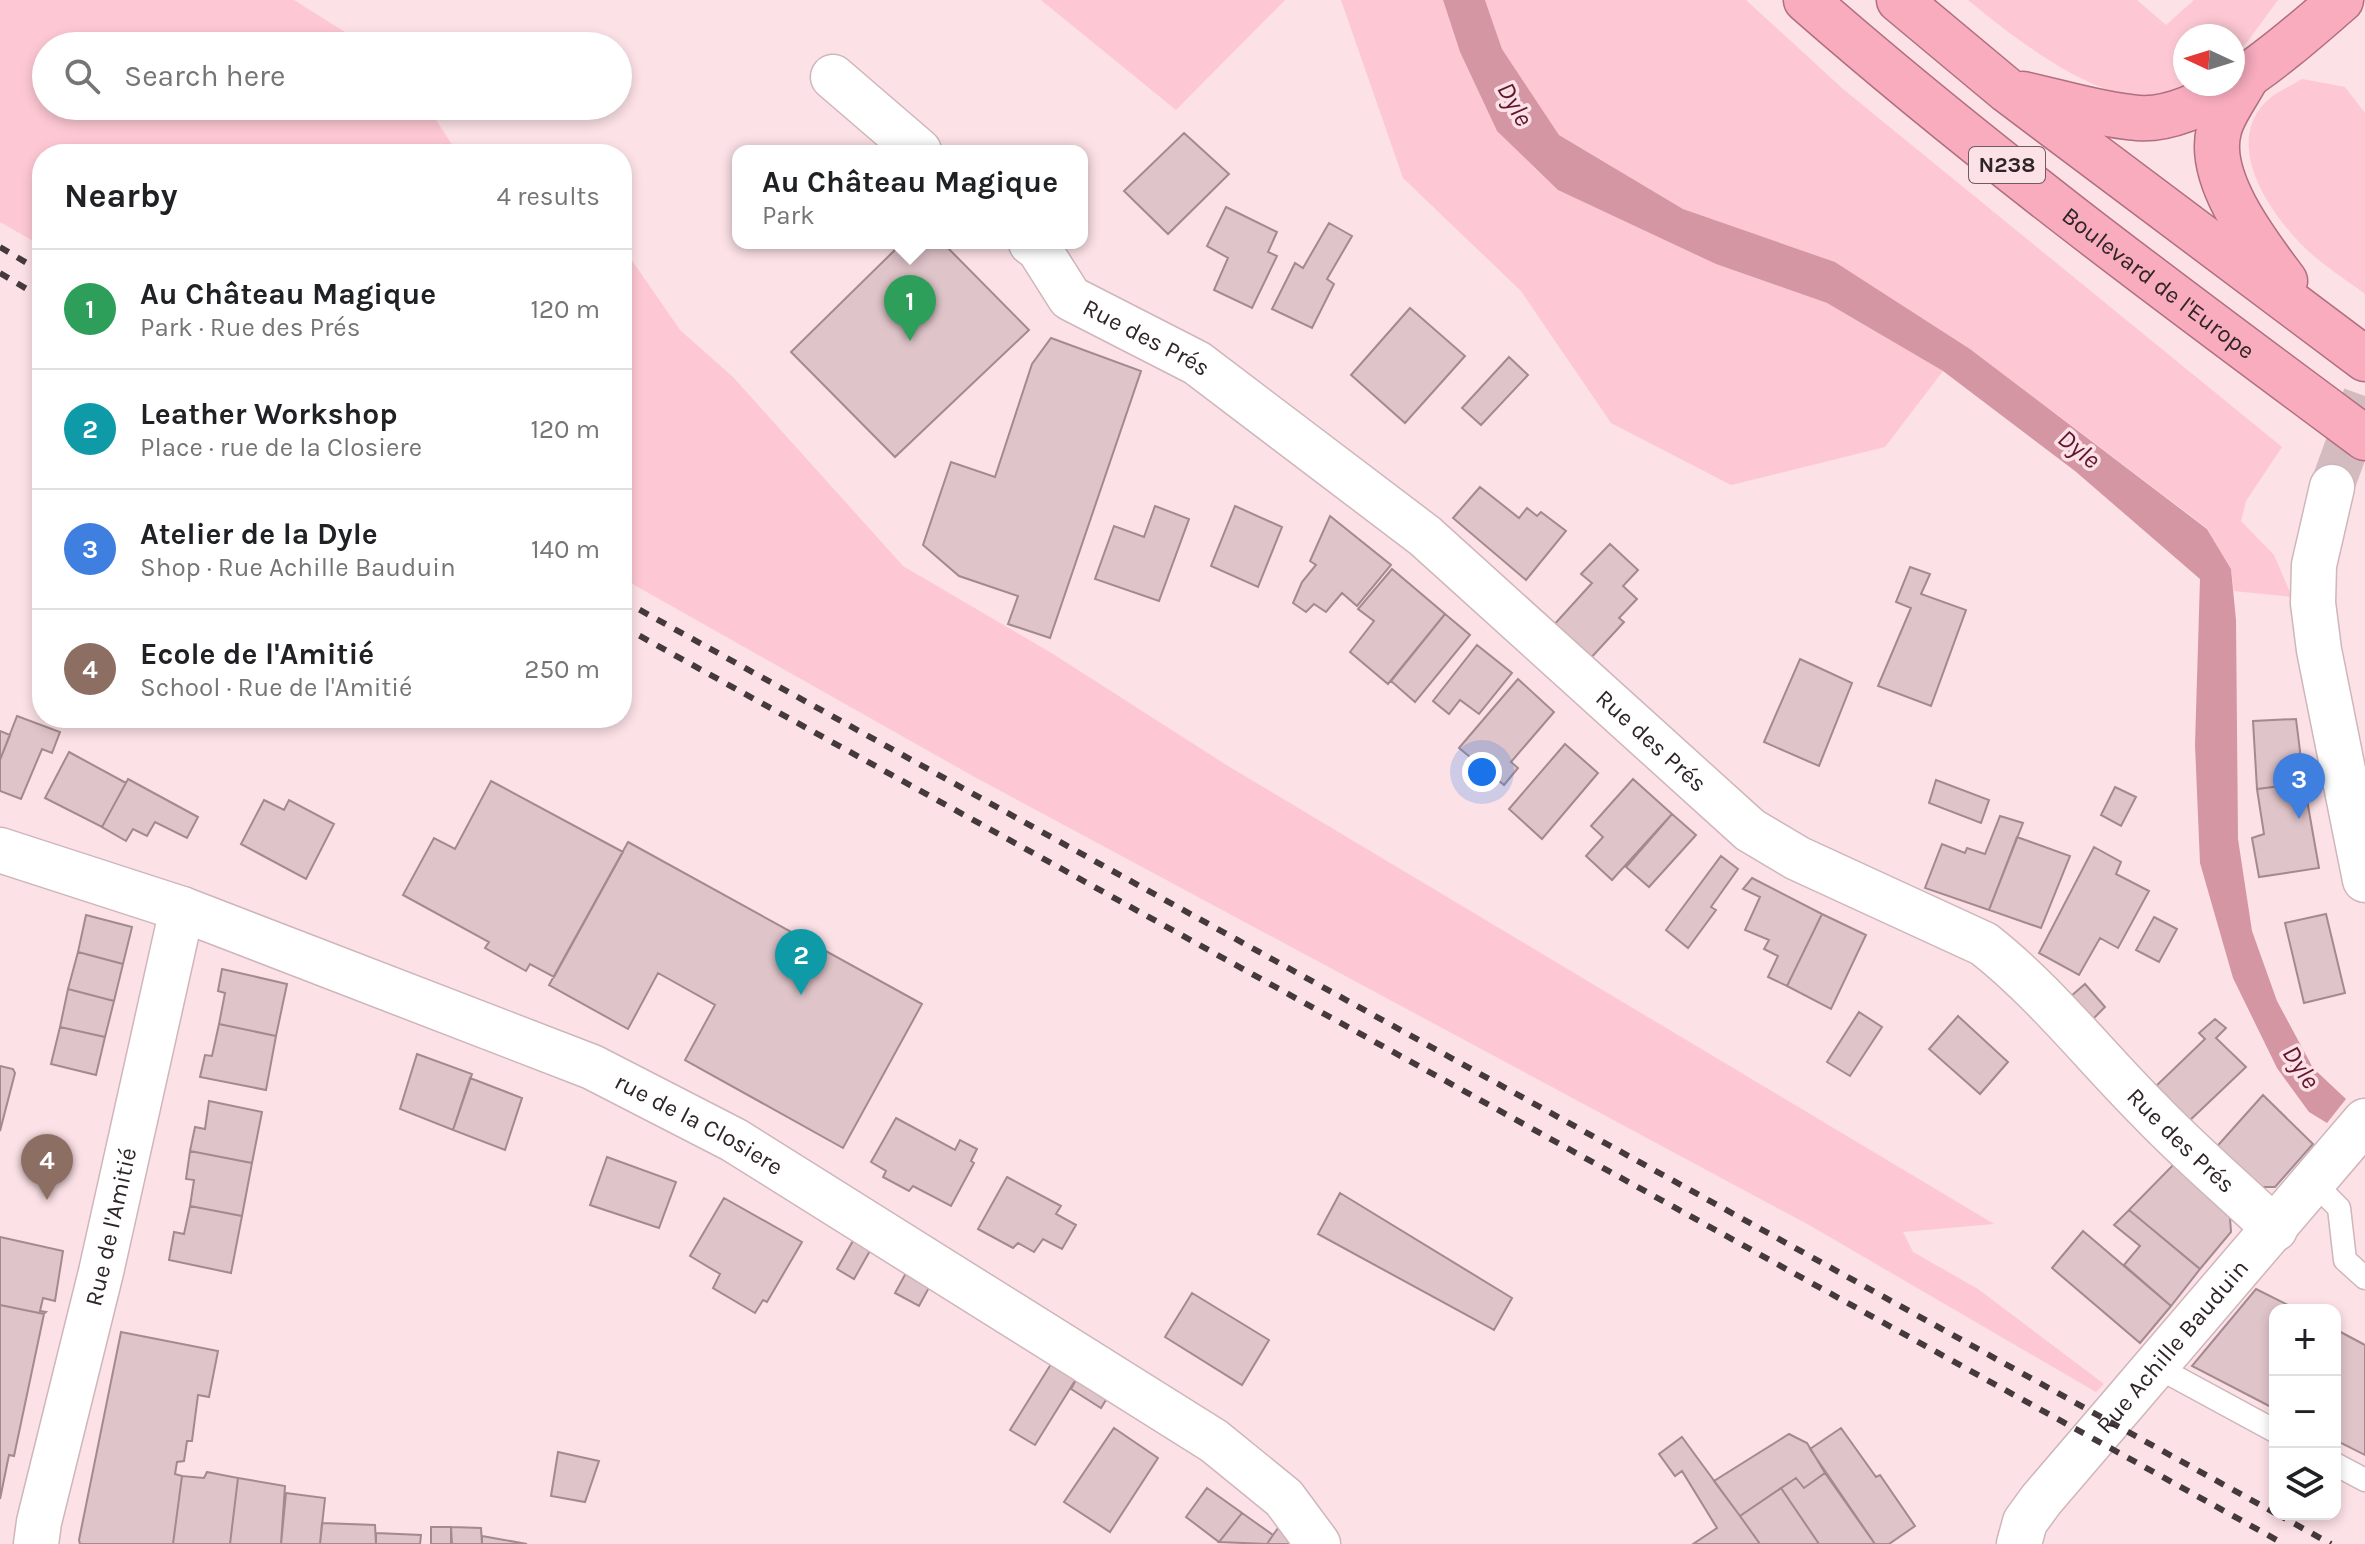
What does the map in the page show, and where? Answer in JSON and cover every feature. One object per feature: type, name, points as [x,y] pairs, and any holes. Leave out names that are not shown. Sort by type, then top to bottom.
[{"type":"highway","name":"Boulevard de l'Europe","points":[[1806,0],[1964,132],[2365,438]]},
{"type":"highway","name":"N238","points":[[1899,0],[2008,91],[2365,359]]},
{"type":"highway","points":[[2245,80],[2341,0]]},
{"type":"highway","points":[[2008,91],[2140,119],[2181,111],[2212,96]]},
{"type":"highway","points":[[2237,96],[2219,131],[2224,183],[2244,226],[2317,325]]},
{"type":"street","points":[[2360,0],[2365,8]]},
{"type":"street","points":[[833,77],[912,145]]},
{"type":"street","name":"Rue des Prés","points":[[1039,249],[1070,298],[1197,363],[1425,536],[1750,830],[1797,858],[1984,944],[2036,992],[2151,1113],[2275,1229]]},
{"type":"street","points":[[2332,487],[2314,565],[2313,603],[2319,650],[2365,880]]},
{"type":"street","name":"rue de la Closiere","points":[[0,850],[182,909],[592,1067],[734,1140],[1214,1441],[1284,1498],[1318,1544]]},
{"type":"street","name":"Rue de l'Amitié","points":[[36,1544],[182,909]]},
{"type":"street","name":"Rue Achille Bauduin","points":[[2019,1544],[2025,1522],[2041,1500],[2365,1121]]},
{"type":"lane","points":[[2325,1169],[2339,1208],[2345,1260],[2365,1278]]},
{"type":"lane","points":[[2157,1367],[2269,1428]]},
{"type":"lane","points":[[2341,1467],[2365,1480]]},
{"type":"shaded area","points":[[0,0],[294,0],[345,32],[32,32],[32,120],[436,120],[452,144],[32,144],[32,240],[0,222]]},
{"type":"shaded area","points":[[1041,0],[1285,0],[1176,110]]},
{"type":"shaded area","points":[[1341,0],[1443,0],[1460,52],[1497,131],[1716,264],[1827,303],[1943,371],[1885,447],[1731,485],[1611,423],[1521,291],[1403,178]]},
{"type":"shaded area","points":[[1485,0],[1746,0],[1843,89],[2282,447],[2246,501],[2241,521],[2274,555],[2292,597],[2234,591],[2231,569],[2207,528],[1970,349],[1835,262],[1683,209],[1559,135],[1502,49]]},
{"type":"shaded area","points":[[1968,0],[2137,0],[2166,25],[2194,0],[2278,0],[2245,44],[2245,24],[2173,24],[2173,91],[2152,96],[2138,96],[2094,85],[2048,60]]},
{"type":"shaded area","points":[[2302,79],[2345,87],[2365,113],[2365,294],[2301,244],[2275,212],[2254,174],[2249,134],[2256,115],[2270,98]]},
{"type":"shaded area","points":[[632,260],[680,330],[733,377],[903,566],[1053,654],[1228,766],[1994,1224],[1903,1232],[1913,1252],[1978,1289],[2104,1384],[2096,1392],[1809,1225],[971,775],[632,584]]},
{"type":"water","name":"Dyle","points":[[1443,0],[1485,0],[1502,49],[1559,135],[1683,209],[1835,262],[1970,349],[2207,529],[2231,569],[2236,620],[2238,839],[2252,931],[2277,1001],[2313,1068],[2346,1099],[2327,1123],[2309,1112],[2277,1068],[2233,978],[2200,863],[2195,745],[2200,579],[2075,471],[1943,371],[1827,303],[1716,264],[1558,190],[1497,131],[1460,52]]},
{"type":"building","points":[[1184,133],[1229,174],[1168,234],[1124,191]]},
{"type":"building","points":[[1226,207],[1277,232],[1268,252],[1277,256],[1252,308],[1214,290],[1228,258],[1207,246]]},
{"type":"building","points":[[1329,223],[1352,236],[1327,279],[1334,284],[1312,328],[1272,309],[1295,263],[1303,268]]},
{"type":"building","points":[[896,249],[949,249],[1029,330],[895,457],[791,352]]},
{"type":"building","points":[[1410,308],[1465,356],[1405,423],[1351,375]]},
{"type":"building","points":[[1051,338],[1141,371],[1050,638],[1008,624],[1018,596],[959,576],[923,545],[951,462],[995,477],[1032,364]]},
{"type":"building","points":[[1509,357],[1528,375],[1481,425],[1462,408]]},
{"type":"building","points":[[1480,487],[1519,518],[1527,508],[1537,516],[1541,512],[1566,531],[1526,580],[1453,518]]},
{"type":"building","points":[[1155,506],[1189,519],[1159,601],[1095,579],[1114,526],[1144,537]]},
{"type":"building","points":[[1235,506],[1282,527],[1258,587],[1211,566]]},
{"type":"building","points":[[1330,516],[1391,565],[1357,606],[1342,593],[1326,612],[1314,604],[1306,612],[1293,603],[1302,582],[1316,565],[1310,561]]},
{"type":"building","points":[[1610,544],[1638,570],[1623,586],[1637,599],[1619,618],[1624,622],[1588,661],[1552,627],[1592,583],[1581,574]]},
{"type":"building","points":[[1910,567],[1930,574],[1921,594],[1966,610],[1931,706],[1878,686],[1911,608],[1896,602]]},
{"type":"building","points":[[1392,569],[1445,614],[1388,684],[1350,652],[1374,621],[1358,609]]},
{"type":"building","points":[[1445,614],[1470,635],[1415,702],[1391,681]]},
{"type":"building","points":[[1477,645],[1512,673],[1479,714],[1460,700],[1449,714],[1433,701]]},
{"type":"building","points":[[1800,659],[1852,683],[1819,766],[1764,742]]},
{"type":"building","points":[[1518,679],[1554,712],[1511,762],[1518,768],[1504,785],[1459,748]]},
{"type":"building","points":[[17,716],[32,722],[32,728],[49,728],[60,732],[52,753],[42,749],[21,799],[0,791],[0,760]]},
{"type":"building","points":[[2296,719],[2304,783],[2257,789],[2253,721]]},
{"type":"building","points":[[0,731],[10,735],[0,760]]},
{"type":"building","points":[[1565,744],[1598,773],[1542,839],[1509,809]]},
{"type":"building","points":[[69,752],[126,783],[102,827],[45,798]]},
{"type":"building","points":[[128,779],[198,817],[187,838],[155,822],[147,836],[133,829],[126,841],[102,827]]},
{"type":"building","points":[[1633,779],[1672,814],[1612,880],[1586,856],[1603,837],[1591,826]]},
{"type":"building","points":[[1936,780],[1989,800],[1981,823],[1929,803]]},
{"type":"building","points":[[491,781],[623,852],[554,977],[530,964],[526,971],[485,948],[489,942],[403,895],[434,838],[455,849]]},
{"type":"building","points":[[2304,783],[2319,868],[2259,877],[2252,838],[2264,834],[2257,789]]},
{"type":"building","points":[[2115,787],[2136,797],[2121,826],[2101,815]]},
{"type":"building","points":[[264,800],[284,810],[289,800],[334,824],[306,879],[241,844]]},
{"type":"building","points":[[1672,814],[1696,835],[1649,887],[1626,867]]},
{"type":"building","points":[[2000,816],[2023,823],[1989,910],[1925,888],[1942,844],[1965,853],[1967,848],[1985,854]]},
{"type":"building","points":[[2017,837],[2070,856],[2041,928],[1989,910]]},
{"type":"building","points":[[628,842],[922,1004],[843,1148],[685,1060],[715,1005],[658,973],[628,1029],[549,985]]},
{"type":"building","points":[[2094,847],[2121,862],[2116,874],[2149,891],[2118,948],[2100,938],[2079,975],[2039,953]]},
{"type":"building","points":[[1721,856],[1738,869],[1711,907],[1716,910],[1688,948],[1666,930]]},
{"type":"building","points":[[1752,878],[1822,914],[1787,986],[1768,977],[1778,956],[1764,949],[1769,940],[1745,930],[1760,897],[1743,889]]},
{"type":"building","points":[[1822,914],[1866,935],[1831,1009],[1787,986]]},
{"type":"building","points":[[2326,914],[2345,993],[2304,1003],[2285,923]]},
{"type":"building","points":[[86,915],[132,927],[123,964],[78,952]]},
{"type":"building","points":[[2154,917],[2177,929],[2159,962],[2136,950]]},
{"type":"building","points":[[78,952],[123,964],[114,1001],[68,989]]},
{"type":"building","points":[[222,969],[287,984],[276,1036],[219,1024],[225,993],[218,991]]},
{"type":"building","points":[[2085,984],[2105,1007],[2092,1020],[2071,996]]},
{"type":"building","points":[[68,989],[114,1001],[105,1037],[60,1027]]},
{"type":"building","points":[[1859,1012],[1882,1027],[1850,1076],[1827,1062]]},
{"type":"building","points":[[1958,1016],[2008,1062],[1980,1094],[1929,1049]]},
{"type":"building","points":[[2215,1019],[2226,1028],[2216,1038],[2246,1067],[2187,1123],[2154,1088],[2205,1039],[2199,1033]]},
{"type":"building","points":[[219,1024],[276,1036],[266,1090],[200,1077],[205,1055],[212,1056]]},
{"type":"building","points":[[60,1027],[105,1037],[96,1075],[51,1064]]},
{"type":"building","points":[[417,1054],[472,1074],[453,1130],[400,1109]]},
{"type":"building","points":[[0,1066],[13,1069],[15,1073],[0,1131]]},
{"type":"building","points":[[470,1078],[522,1098],[505,1150],[453,1130]]},
{"type":"building","points":[[2263,1095],[2313,1144],[2275,1187],[2249,1187],[2212,1152]]},
{"type":"building","points":[[209,1101],[262,1112],[252,1163],[190,1151],[195,1127],[205,1129]]},
{"type":"building","points":[[896,1118],[955,1150],[960,1140],[977,1149],[971,1161],[974,1163],[951,1206],[913,1186],[909,1191],[883,1177],[886,1171],[871,1162]]},
{"type":"building","points":[[190,1151],[252,1163],[242,1216],[190,1206],[194,1180],[186,1179]]},
{"type":"building","points":[[607,1157],[676,1182],[659,1228],[590,1205]]},
{"type":"building","points":[[2177,1161],[2229,1205],[2231,1232],[2200,1269],[2129,1210]]},
{"type":"building","points":[[1007,1177],[1061,1206],[1056,1214],[1076,1225],[1062,1249],[1043,1239],[1034,1252],[1018,1243],[1013,1248],[978,1229]]},
{"type":"building","points":[[1340,1193],[1512,1298],[1494,1330],[1318,1234]]},
{"type":"building","points":[[724,1198],[802,1242],[767,1302],[763,1300],[755,1313],[713,1288],[720,1274],[690,1256]]},
{"type":"building","points":[[190,1206],[242,1216],[231,1273],[169,1260],[174,1232],[184,1234]]},
{"type":"building","points":[[2129,1210],[2200,1269],[2171,1306],[2124,1265],[2140,1246],[2114,1225]]},
{"type":"building","points":[[2083,1231],[2171,1306],[2140,1343],[2052,1268]]},
{"type":"building","points":[[0,1237],[63,1251],[55,1301],[43,1298],[40,1311],[46,1312],[44,1314],[0,1305]]},
{"type":"building","points":[[854,1239],[871,1249],[854,1279],[837,1269]]},
{"type":"building","points":[[907,1271],[931,1284],[919,1306],[895,1293]]},
{"type":"building","points":[[2256,1289],[2286,1304],[2269,1304],[2269,1406],[2192,1366]]},
{"type":"building","points":[[1192,1293],[1269,1340],[1242,1385],[1165,1337]]},
{"type":"building","points":[[0,1305],[44,1314],[14,1456],[9,1455],[0,1499]]},
{"type":"building","points":[[121,1332],[218,1351],[209,1397],[198,1395],[192,1441],[187,1441],[184,1461],[177,1462],[175,1474],[182,1476],[173,1544],[80,1544],[79,1540]]},
{"type":"building","points":[[2341,1332],[2365,1345],[2365,1455],[2341,1443]]},
{"type":"building","points":[[1056,1356],[1081,1371],[1035,1445],[1010,1430]]},
{"type":"building","points":[[1081,1371],[1112,1390],[1101,1408],[1071,1389]]},
{"type":"building","points":[[1114,1428],[1158,1458],[1110,1532],[1064,1502]]},
{"type":"building","points":[[1841,1428],[1876,1477],[1880,1475],[1915,1526],[1889,1544],[1875,1544],[1810,1449]]},
{"type":"building","points":[[1789,1434],[1807,1443],[1825,1473],[1804,1488],[1796,1478],[1740,1516],[1714,1481]]},
{"type":"building","points":[[1682,1437],[1760,1544],[1693,1544],[1717,1528],[1682,1471],[1675,1476],[1659,1454]]},
{"type":"building","points":[[558,1452],[599,1461],[585,1502],[551,1496]]},
{"type":"building","points":[[207,1472],[238,1478],[230,1544],[173,1544],[182,1476],[204,1478]]},
{"type":"building","points":[[1825,1473],[1875,1544],[1819,1544],[1781,1488],[1796,1478],[1804,1488]]},
{"type":"building","points":[[238,1478],[285,1486],[281,1544],[230,1544]]},
{"type":"building","points":[[1207,1488],[1242,1513],[1219,1542],[1186,1517]]},
{"type":"building","points":[[1781,1488],[1819,1544],[1760,1544],[1740,1516]]},
{"type":"building","points":[[286,1493],[325,1498],[320,1544],[281,1544]]},
{"type":"building","points":[[1242,1513],[1273,1535],[1267,1544],[1219,1542]]},
{"type":"building","points":[[322,1523],[375,1525],[376,1544],[320,1544]]},
{"type":"building","points":[[1281,1524],[1294,1544],[1267,1544],[1273,1535]]},
{"type":"building","points":[[431,1527],[451,1527],[451,1544],[431,1544]]},
{"type":"building","points":[[451,1527],[481,1528],[482,1544],[452,1544]]},
{"type":"building","points":[[376,1533],[421,1535],[420,1544],[376,1544]]},
{"type":"building","points":[[482,1536],[527,1544],[482,1544]]},
{"type":"tunnel","points":[[2332,487],[2365,396]]},
{"type":"railway","points":[[0,247],[32,266]]},
{"type":"railway","points":[[0,273],[32,292]]},
{"type":"railway","points":[[632,606],[2269,1510]]},
{"type":"railway","points":[[632,632],[2284,1544]]},
{"type":"railway","points":[[2288,1520],[2331,1544]]},
{"type":"place","name":"Au Château Magique","points":[[910,341]]},
{"type":"place","name":"Atelier de la Dyle","points":[[2299,819]]},
{"type":"place","name":"Leather Workshop","points":[[801,995]]},
{"type":"place","name":"Ecole de l'Amitié","points":[[47,1200]]}]
